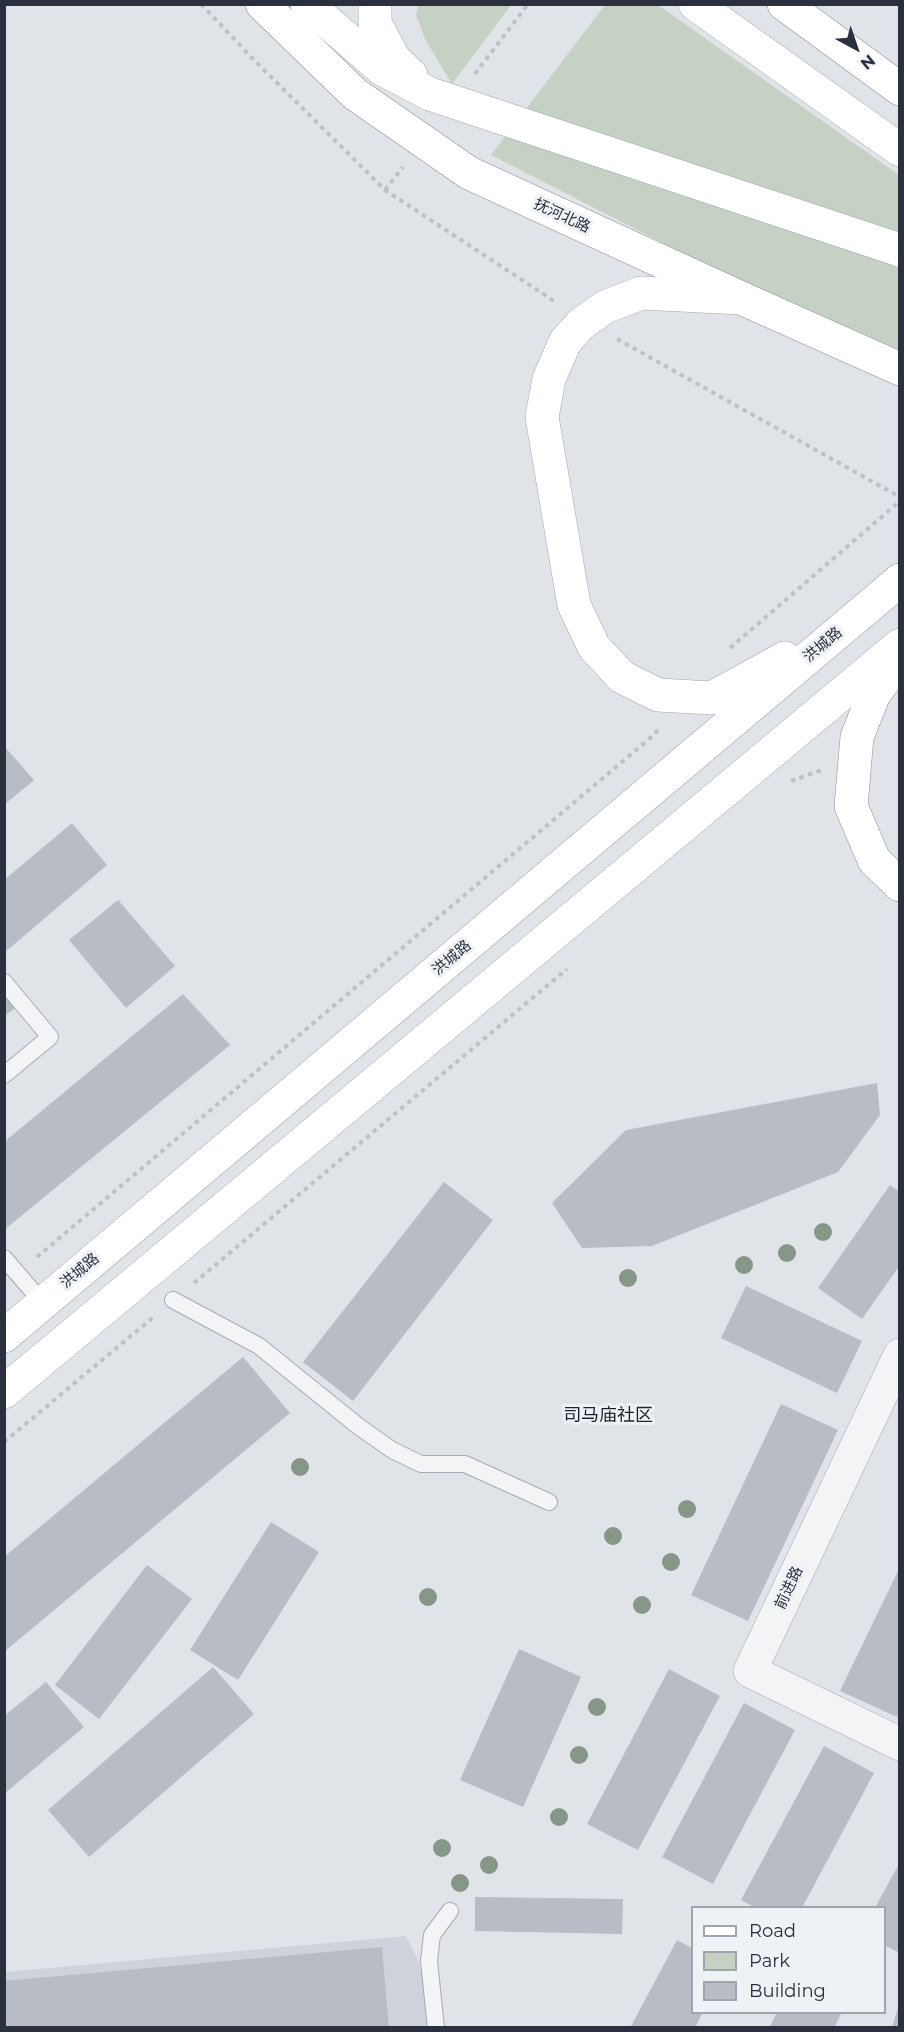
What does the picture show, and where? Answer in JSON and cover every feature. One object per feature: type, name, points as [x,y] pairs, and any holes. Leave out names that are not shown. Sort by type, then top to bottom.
[{"type":"main road","name":"抚河北路","points":[[262,4],[355,94],[469,172],[900,369]]},
{"type":"main road","points":[[307,4],[382,69],[430,94],[900,250]]},
{"type":"main road","points":[[375,4],[375,23],[394,59],[430,94]]},
{"type":"main road","points":[[695,4],[900,150]]},
{"type":"main road","points":[[784,4],[900,89]]},
{"type":"main road","points":[[741,298],[641,293],[605,307],[581,324],[565,342],[549,379],[542,417],[574,605],[594,647],[622,677],[658,695],[712,698],[786,657],[899,581]]},
{"type":"main road","name":"洪城路","points":[[4,1336],[899,581]]},
{"type":"main road","points":[[4,1392],[900,645]]},
{"type":"main road","points":[[900,660],[874,694],[856,737],[851,806],[874,860],[900,885]]},
{"type":"street","name":"前进路","points":[[900,1355],[750,1671],[900,1744]]},
{"type":"lane","points":[[4,982],[50,1037],[4,1075]]},
{"type":"lane","points":[[4,1258],[43,1304]]},
{"type":"lane","points":[[173,1300],[259,1346],[358,1426],[392,1450],[422,1464],[465,1464],[549,1502]]},
{"type":"lane","points":[[436,2028],[429,1961],[432,1935],[450,1911]]},
{"type":"path","points":[[201,4],[385,190],[565,309]]},
{"type":"path","points":[[472,77],[528,4]]},
{"type":"path","points":[[385,190],[407,161]]},
{"type":"path","points":[[612,335],[900,496]]},
{"type":"path","points":[[723,655],[900,501]]},
{"type":"path","points":[[17,1273],[646,742],[661,726]]},
{"type":"path","points":[[782,788],[792,780],[822,770]]},
{"type":"path","points":[[4,1442],[573,964]]},
{"type":"shaded area","points":[[406,1936],[419,1963],[427,1996],[427,2027],[5,2028],[5,1972]]},
{"type":"green space","points":[[418,5],[511,5],[452,84],[425,39],[416,15]]},
{"type":"green space","points":[[605,5],[658,5],[899,175],[899,364],[491,155]]},
{"type":"building","points":[[4,746],[34,780],[4,805]]},
{"type":"building","points":[[72,823],[107,865],[4,953],[4,880]]},
{"type":"building","points":[[118,900],[175,966],[126,1008],[69,940]]},
{"type":"building","points":[[4,991],[17,1006],[4,1017]]},
{"type":"building","points":[[183,994],[230,1045],[4,1230],[4,1142]]},
{"type":"building","points":[[877,1083],[880,1115],[838,1172],[652,1246],[582,1248],[552,1203],[626,1130]]},
{"type":"building","points":[[444,1182],[493,1220],[353,1401],[303,1362]]},
{"type":"building","points":[[890,1185],[900,1192],[900,1265],[862,1319],[818,1288]]},
{"type":"building","points":[[746,1286],[862,1341],[837,1393],[721,1338]]},
{"type":"building","points":[[243,1357],[290,1413],[4,1652],[4,1557]]},
{"type":"building","points":[[781,1404],[838,1430],[748,1621],[691,1595]]},
{"type":"building","points":[[271,1522],[319,1552],[238,1680],[190,1650]]},
{"type":"building","points":[[147,1565],[192,1599],[99,1719],[55,1685]]},
{"type":"building","points":[[900,1567],[900,1712],[897,1717],[840,1691]]},
{"type":"building","points":[[519,1649],[581,1677],[523,1807],[460,1780]]},
{"type":"building","points":[[213,1667],[254,1714],[89,1857],[48,1810]]},
{"type":"building","points":[[669,1669],[720,1696],[638,1850],[587,1824]]},
{"type":"building","points":[[46,1682],[84,1727],[4,1794],[4,1716]]},
{"type":"building","points":[[744,1703],[795,1730],[713,1884],[662,1857]]},
{"type":"building","points":[[824,1746],[874,1773],[803,1906],[752,1906],[741,1900]]},
{"type":"building","points":[[900,1862],[900,1953],[886,1946],[886,1906],[876,1906]]},
{"type":"building","points":[[475,1897],[623,1899],[622,1934],[475,1931]]},
{"type":"building","points":[[677,1940],[691,1947],[691,2014],[702,2014],[695,2028],[630,2028]]},
{"type":"building","points":[[382,1947],[389,2028],[4,2028],[4,1981]]},
{"type":"building","points":[[899,2004],[900,2028],[892,2028]]},
{"type":"building","points":[[776,2014],[841,2014],[834,2028],[769,2028]]},
{"type":"district","name":"司马庙社区","points":[[608,1416]]}]
